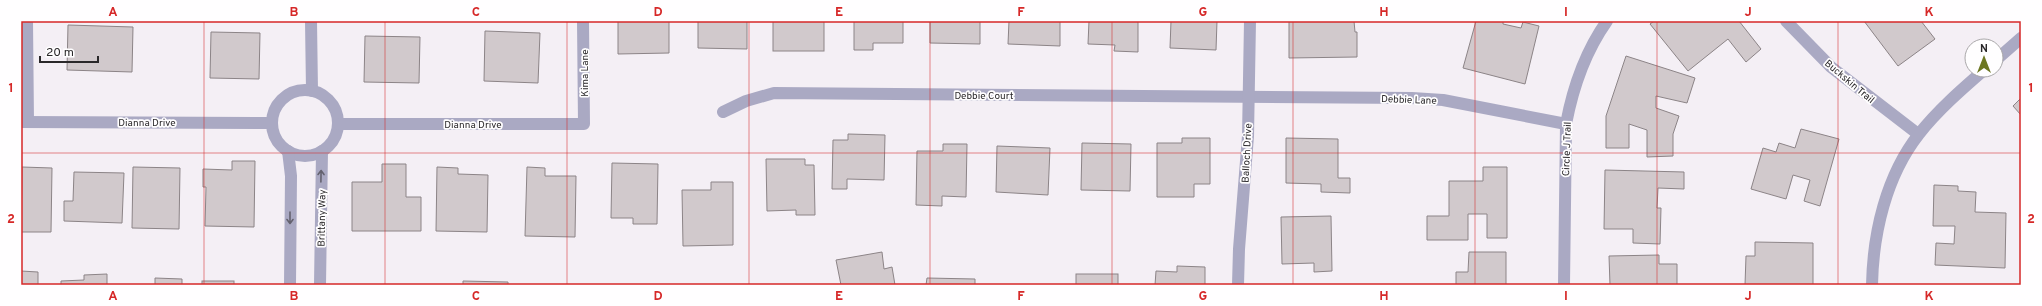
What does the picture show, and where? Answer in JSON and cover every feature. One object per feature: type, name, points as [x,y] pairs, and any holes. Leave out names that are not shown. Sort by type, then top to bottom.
[{"type":"street","points":[[24,122],[27,21]]},
{"type":"street","points":[[311,21],[312,91]]},
{"type":"street","name":"Kima Lane","points":[[583,21],[584,124]]},
{"type":"street","name":"Balloch Drive","points":[[1238,285],[1239,249],[1248,136],[1250,21]]},
{"type":"street","name":"Circle J Trail","points":[[1564,285],[1566,124],[1571,98],[1578,75],[1588,51],[1607,21]]},
{"type":"street","name":"Buckskin Trail","points":[[1786,21],[1831,67],[1918,134]]},
{"type":"street","points":[[2004,53],[2021,38]]},
{"type":"street","points":[[1872,285],[1872,258],[1878,224],[1888,193],[1900,166],[1918,134],[1958,92],[1975,78]]},
{"type":"street","points":[[300,91],[312,91],[323,95],[331,103],[337,113],[338,124],[336,135],[330,145],[322,151],[310,156],[299,156],[288,152],[279,144],[274,134],[272,122],[274,111],[280,101],[290,94],[300,91]]},
{"type":"street","name":"Debbie Court","points":[[723,112],[746,101],[774,93],[1249,96]]},
{"type":"street","name":"Debbie Lane","points":[[1249,96],[1443,100],[1566,124]]},
{"type":"street","name":"Dianna Drive","points":[[24,122],[272,122]]},
{"type":"street","name":"Dianna Drive","points":[[338,124],[584,124]]},
{"type":"street","name":"Brittany Way","points":[[320,285],[322,151]]},
{"type":"street","points":[[288,152],[291,176],[290,285]]},
{"type":"building","points":[[618,21],[669,21],[669,53],[618,54]]},
{"type":"building","points":[[698,21],[747,21],[747,49],[698,48]]},
{"type":"building","points":[[773,21],[824,21],[824,51],[773,51]]},
{"type":"building","points":[[854,21],[903,21],[903,43],[873,43],[873,50],[854,50]]},
{"type":"building","points":[[930,21],[980,21],[980,44],[930,43]]},
{"type":"building","points":[[1009,21],[1060,21],[1060,46],[1008,44]]},
{"type":"building","points":[[1089,21],[1138,21],[1138,52],[1114,51],[1115,45],[1088,44]]},
{"type":"building","points":[[1171,21],[1217,21],[1216,50],[1170,48]]},
{"type":"building","points":[[1289,21],[1354,21],[1355,32],[1357,32],[1357,57],[1289,58]]},
{"type":"building","points":[[1476,21],[1503,21],[1503,24],[1521,28],[1523,22],[1539,26],[1525,84],[1463,68]]},
{"type":"building","points":[[1654,21],[1739,21],[1761,49],[1746,62],[1728,39],[1688,71],[1650,24]]},
{"type":"building","points":[[1864,21],[1921,21],[1935,39],[1898,66]]},
{"type":"building","points":[[68,25],[133,27],[132,72],[67,70]]},
{"type":"building","points":[[485,31],[540,33],[538,83],[484,81]]},
{"type":"building","points":[[211,32],[260,33],[259,79],[210,78]]},
{"type":"building","points":[[365,36],[420,37],[419,83],[364,82]]},
{"type":"building","points":[[1626,56],[1695,78],[1687,103],[1656,96],[1656,108],[1679,116],[1673,134],[1673,156],[1647,157],[1647,130],[1629,124],[1629,148],[1606,148],[1606,116]]},
{"type":"building","points":[[2021,98],[2021,115],[2013,106]]},
{"type":"building","points":[[1801,129],[1839,139],[1820,206],[1804,201],[1810,180],[1793,175],[1786,199],[1751,189],[1763,148],[1776,152],[1779,143],[1795,148]]},
{"type":"building","points":[[848,134],[885,135],[884,180],[847,179],[847,189],[832,189],[833,140],[848,140]]},
{"type":"building","points":[[1182,138],[1210,138],[1210,184],[1194,184],[1194,197],[1157,197],[1157,143],[1182,143]]},
{"type":"building","points":[[1286,138],[1338,139],[1338,178],[1350,178],[1350,193],[1321,192],[1321,184],[1286,183]]},
{"type":"building","points":[[1082,143],[1131,144],[1130,191],[1081,190]]},
{"type":"building","points":[[943,144],[967,144],[966,197],[942,196],[942,206],[916,205],[917,151],[943,151]]},
{"type":"building","points":[[997,146],[1050,148],[1048,195],[996,192]]},
{"type":"building","points":[[766,159],[805,159],[805,165],[814,165],[815,215],[796,215],[796,210],[767,211]]},
{"type":"building","points":[[232,161],[255,161],[254,227],[205,226],[206,187],[203,187],[203,169],[232,170]]},
{"type":"building","points":[[612,163],[658,164],[657,224],[633,224],[633,218],[611,218]]},
{"type":"building","points":[[382,164],[406,164],[406,197],[421,197],[421,231],[352,231],[352,182],[382,182]]},
{"type":"building","points":[[22,167],[52,168],[51,232],[21,232]]},
{"type":"building","points":[[133,167],[180,168],[179,229],[132,228]]},
{"type":"building","points":[[437,167],[458,168],[458,174],[488,175],[487,232],[436,231]]},
{"type":"building","points":[[527,167],[545,168],[545,176],[576,176],[575,237],[525,236]]},
{"type":"building","points":[[1483,167],[1507,167],[1507,238],[1487,238],[1487,214],[1468,214],[1468,240],[1427,240],[1427,216],[1449,216],[1449,181],[1483,181]]},
{"type":"building","points":[[1605,170],[1684,172],[1684,189],[1658,188],[1657,208],[1661,208],[1660,244],[1633,243],[1633,229],[1604,229]]},
{"type":"building","points":[[74,172],[124,173],[122,223],[64,221],[64,201],[73,201]]},
{"type":"building","points":[[711,182],[733,182],[733,245],[683,246],[682,190],[711,190]]},
{"type":"building","points":[[1934,185],[1958,186],[1958,191],[1976,192],[1975,212],[2006,213],[2005,268],[1935,265],[1936,243],[1954,244],[1955,226],[1933,226]]},
{"type":"building","points":[[1331,216],[1332,271],[1314,272],[1314,263],[1282,264],[1281,217]]},
{"type":"building","points":[[1755,242],[1813,243],[1813,285],[1745,285],[1746,256],[1755,256]]},
{"type":"building","points":[[882,252],[884,269],[892,267],[895,285],[841,285],[836,260]]},
{"type":"building","points":[[1469,252],[1506,252],[1506,285],[1456,285],[1456,272],[1468,272]]},
{"type":"building","points":[[1659,255],[1659,264],[1677,264],[1677,285],[1610,285],[1609,256]]},
{"type":"building","points":[[1177,266],[1205,267],[1205,285],[1155,285],[1156,271],[1177,272]]},
{"type":"building","points":[[21,271],[38,272],[38,285],[21,285]]},
{"type":"building","points":[[107,274],[107,285],[61,285],[61,281],[84,280],[84,275]]},
{"type":"building","points":[[1076,274],[1118,274],[1118,285],[1076,285]]},
{"type":"building","points":[[155,278],[182,279],[182,285],[155,285]]},
{"type":"building","points":[[927,278],[975,279],[975,285],[926,285]]},
{"type":"building","points":[[202,281],[234,281],[234,285],[202,285]]},
{"type":"building","points":[[463,281],[508,282],[508,285],[463,285]]}]
